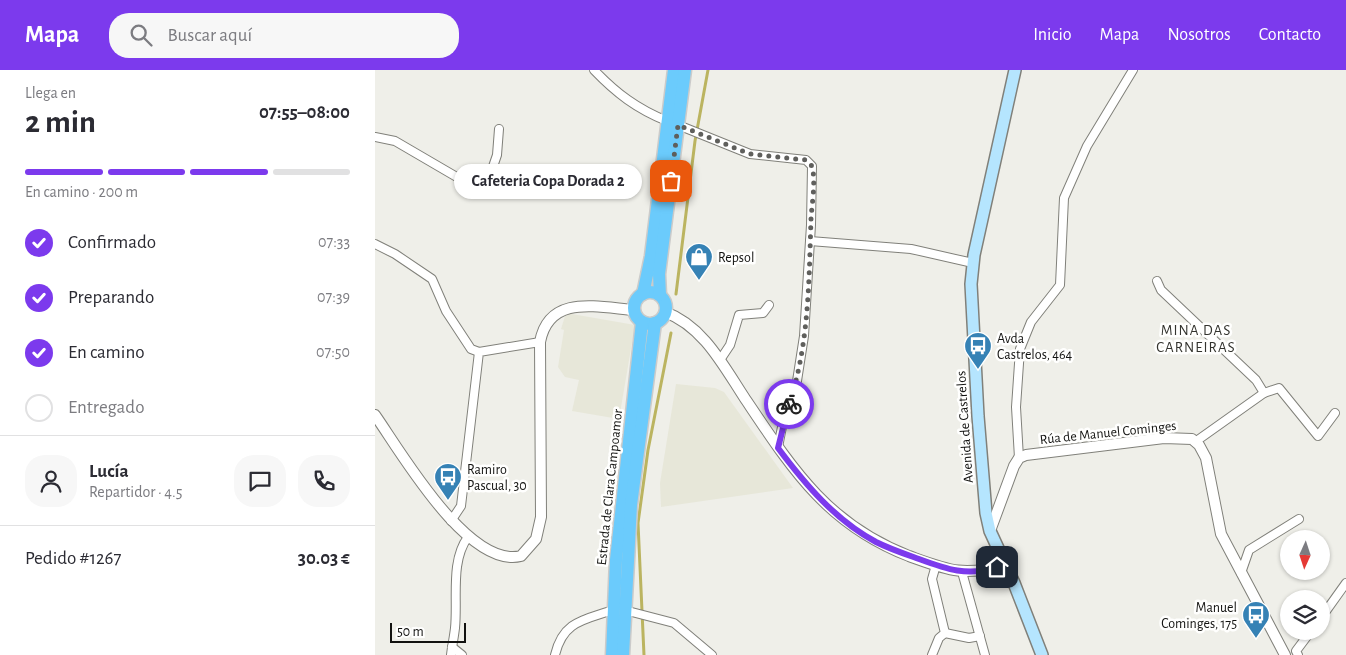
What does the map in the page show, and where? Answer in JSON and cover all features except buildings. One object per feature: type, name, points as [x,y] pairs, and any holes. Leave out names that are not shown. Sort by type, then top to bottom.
[{"type":"main road","points":[[643,294],[678,125],[674,70]]},
{"type":"main road","points":[[660,295],[652,292],[643,294],[636,300],[634,310],[642,322],[655,323],[665,312],[665,303],[660,295],[659,274],[685,70]]},
{"type":"main road","name":"Avenida de Castrelos","points":[[1015,70],[973,264],[972,301],[983,490],[990,532],[1014,583],[1042,655]]},
{"type":"main road","name":"Estrada de Clara Campoamor","points":[[623,655],[623,488],[642,322]]},
{"type":"main road","name":"Estrada de Clara Campoamor","points":[[612,655],[624,611],[631,505],[655,323]]},
{"type":"street","points":[[594,70],[613,90],[635,106],[678,125],[750,154],[810,163],[813,170],[804,336],[797,381],[781,427],[778,448]]},
{"type":"street","points":[[990,532],[1010,474],[1019,458],[1016,407],[1020,349],[1031,322],[1060,285],[1063,198],[1087,146],[1133,70]]},
{"type":"street","points":[[375,137],[395,141],[467,183],[487,184],[497,155],[499,129]]},
{"type":"street","points":[[810,241],[911,249],[973,264]]},
{"type":"street","points":[[375,244],[395,254],[435,282],[446,311],[471,349],[479,352],[540,342]]},
{"type":"street","points":[[1157,281],[1161,290],[1256,380],[1264,393]]},
{"type":"street","points":[[720,360],[730,345],[739,314],[763,313],[769,305]]},
{"type":"street","points":[[375,415],[451,521],[469,537],[487,549],[507,558],[521,556],[536,539],[541,516],[540,342],[545,324],[549,317],[565,309],[586,307],[634,310]]},
{"type":"street","points":[[665,312],[695,331],[720,360],[778,448],[817,495],[855,529],[884,546],[936,565],[962,572],[973,573],[1004,565]]},
{"type":"street","points":[[451,521],[461,506],[479,352]]},
{"type":"street","points":[[1195,442],[1264,393],[1279,388],[1318,436],[1335,413]]},
{"type":"street","name":"Rúa de Manuel Cominges","points":[[1019,458],[1026,455],[1163,438],[1182,437],[1195,442],[1206,458],[1219,529],[1285,655]]},
{"type":"street","points":[[1241,573],[1249,550],[1299,519]]},
{"type":"street","points":[[462,655],[452,651],[458,568],[461,548],[469,537]]},
{"type":"street","points":[[936,565],[931,579],[945,633]]},
{"type":"street","points":[[962,572],[985,655]]},
{"type":"street","points":[[1330,605],[1346,583]]},
{"type":"street","points":[[555,655],[561,636],[569,627],[624,611],[674,623],[712,655]]},
{"type":"street","points":[[945,633],[969,638],[979,636]]},
{"type":"street","points":[[932,655],[939,638],[945,633]]},
{"type":"street","points":[[1298,655],[1296,651],[1304,640]]},
{"type":"shaded area","points":[[566,313],[635,325],[619,419],[572,411],[579,380],[565,377],[558,367],[564,330],[561,329]]},
{"type":"shaded area","points":[[676,384],[715,388],[724,392],[793,488],[661,507],[660,483]]},
{"type":"waterway","points":[[676,294],[695,141],[708,70]]},
{"type":"waterway","points":[[644,655],[638,523],[648,450],[671,333]]},
{"type":"way so far","points":[[671,181],[678,125],[750,154],[806,160],[812,166],[811,225],[804,336],[797,381],[789,404]]},
{"type":"place","name":"Cafeteria Copa Dorada 2","points":[[671,181]]},
{"type":"place","name":"Repsol","points":[[699,281]]},
{"type":"place","name":"Avda Castrelos, 464","points":[[978,370]]},
{"type":"place","name":"Ramiro Pascual, 30","points":[[448,501]]},
{"type":"place","name":"Manuel Cominges, 175","points":[[1256,639]]},
{"type":"district","name":"MINA DAS CARNEIRAS","points":[[1196,338]]},
{"type":"route","points":[[789,404],[781,427],[778,448],[817,495],[855,529],[884,546],[948,570],[973,573],[997,567]]}]
